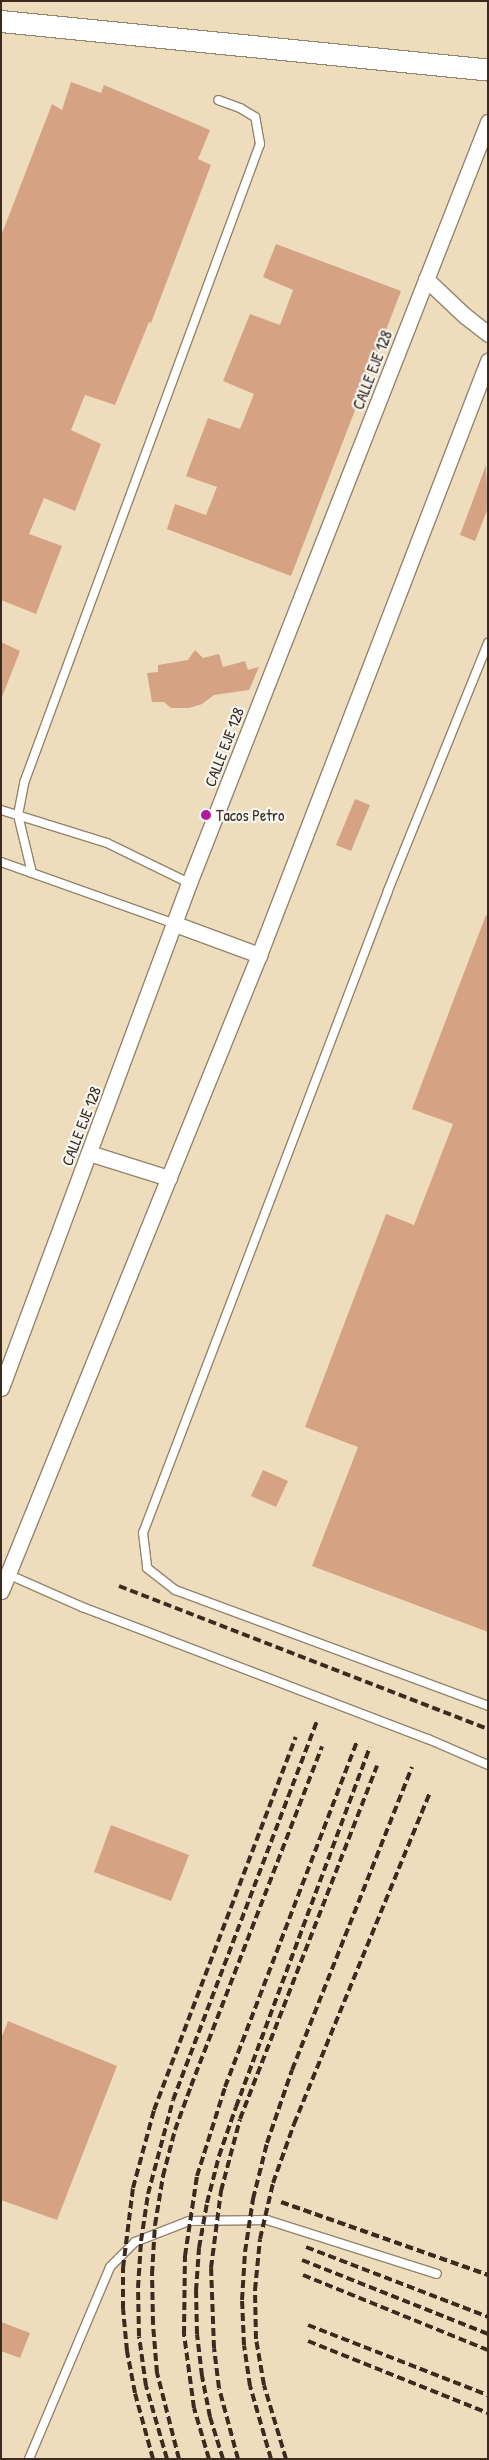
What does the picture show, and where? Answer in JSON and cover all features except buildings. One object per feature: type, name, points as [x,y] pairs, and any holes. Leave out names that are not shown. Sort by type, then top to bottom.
[{"type":"street","points":[[1,21],[488,70]]},
{"type":"street","name":"CALLE EJE 128","points":[[1,1388],[190,882],[488,122]]},
{"type":"street","points":[[426,279],[464,315],[488,334]]},
{"type":"street","points":[[1,1591],[4,1572],[169,1178],[259,955],[488,361]]},
{"type":"street","points":[[175,924],[259,955]]},
{"type":"street","points":[[89,1153],[169,1178]]},
{"type":"lane","points":[[32,873],[18,815],[24,782],[260,144],[255,117],[240,108],[218,100]]},
{"type":"lane","points":[[488,643],[384,900],[144,1533],[148,1568],[175,1590],[488,1706]]},
{"type":"lane","points":[[1,810],[107,843],[190,882]]},
{"type":"lane","points":[[1,862],[175,924]]},
{"type":"lane","points":[[4,1572],[82,1607],[428,1739],[488,1765]]},
{"type":"lane","points":[[29,2459],[110,2267],[135,2242],[189,2221],[267,2220],[437,2274]]},
{"type":"railway","points":[[119,1586],[488,1729]]},
{"type":"railway","points":[[167,2459],[146,2386],[139,2336],[138,2288],[141,2241],[148,2194],[173,2100],[317,1721]]},
{"type":"railway","points":[[153,2459],[135,2393],[127,2351],[123,2309],[123,2268],[133,2188],[154,2110],[296,1737]]},
{"type":"railway","points":[[209,2459],[194,2408],[184,2334],[185,2256],[197,2176],[225,2087],[357,1741]]},
{"type":"railway","points":[[179,2459],[157,2373],[153,2324],[152,2274],[155,2225],[163,2176],[175,2130],[191,2086],[322,1746]]},
{"type":"railway","points":[[223,2459],[210,2417],[202,2376],[197,2334],[196,2291],[199,2248],[207,2203],[219,2156],[236,2107],[370,1747]]},
{"type":"railway","points":[[238,2459],[219,2388],[214,2348],[211,2268],[221,2191],[240,2119],[377,1766]]},
{"type":"railway","points":[[271,2459],[250,2386],[244,2345],[242,2300],[245,2252],[253,2199],[267,2143],[292,2070],[412,1767]]},
{"type":"railway","points":[[286,2459],[264,2385],[256,2339],[255,2290],[260,2239],[273,2183],[294,2124],[430,1793]]},
{"type":"railway","points":[[281,2202],[488,2275]]},
{"type":"railway","points":[[306,2247],[488,2317]]},
{"type":"railway","points":[[302,2260],[488,2334]]},
{"type":"railway","points":[[303,2275],[488,2350]]},
{"type":"railway","points":[[308,2325],[488,2395]]},
{"type":"railway","points":[[308,2341],[488,2413]]},
{"type":"place","name":"Tacos Petro","points":[[206,815]]}]
